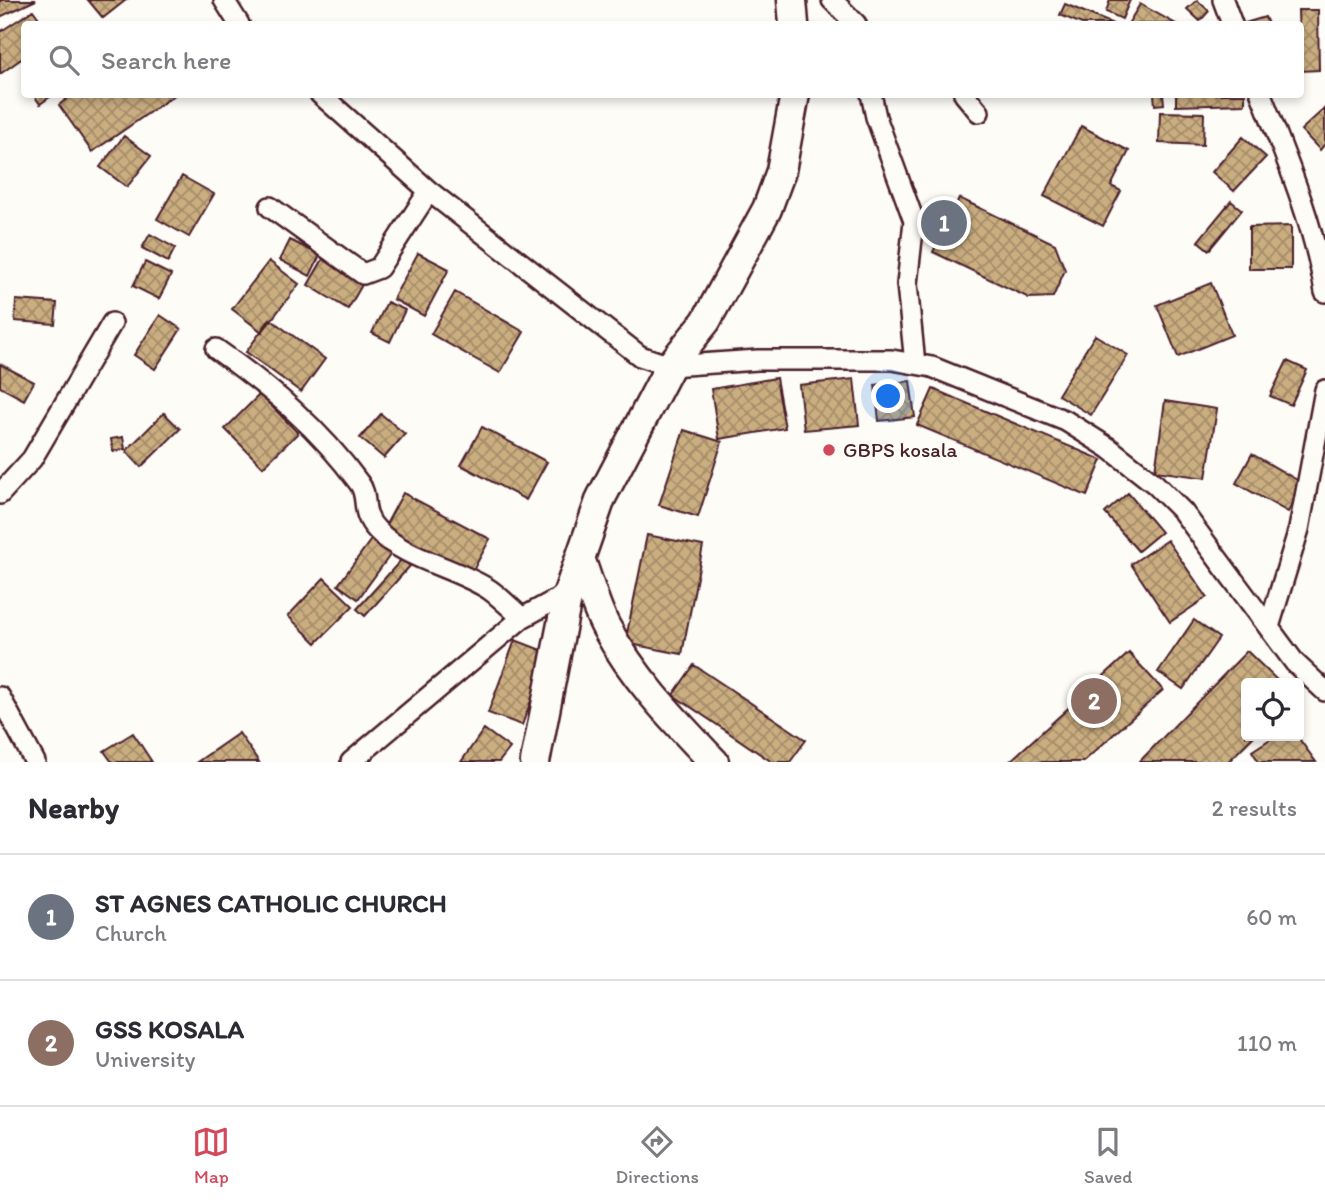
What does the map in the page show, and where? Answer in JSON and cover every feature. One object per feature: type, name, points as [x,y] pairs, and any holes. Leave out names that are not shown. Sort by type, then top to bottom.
[{"type":"main road","points":[[792,0],[794,21]]},
{"type":"main road","points":[[535,762],[568,593],[601,498],[670,366],[706,321],[767,209],[781,171],[794,98]]},
{"type":"main road","points":[[581,561],[604,625],[629,665],[657,702],[714,762]]},
{"type":"street","points":[[225,0],[237,21]]},
{"type":"street","points":[[832,0],[853,21]]},
{"type":"street","points":[[1223,0],[1232,21]]},
{"type":"street","points":[[324,98],[429,191],[581,313],[640,356],[670,366],[758,360],[892,360],[932,367],[1066,421],[1109,448],[1155,484],[1183,512],[1295,663],[1325,691]]},
{"type":"street","points":[[872,98],[876,117],[914,221],[907,284],[915,364]]},
{"type":"street","points":[[967,98],[979,112]]},
{"type":"street","points":[[1263,98],[1284,151],[1321,266],[1325,292]]},
{"type":"street","points":[[270,207],[363,274],[379,268],[429,191]]},
{"type":"street","points":[[0,494],[32,459],[112,323]]},
{"type":"street","points":[[216,349],[269,387],[303,416],[342,458],[364,489],[363,511],[377,531],[489,589],[522,618]]},
{"type":"street","points":[[1269,627],[1299,529],[1325,390]]},
{"type":"street","points":[[351,762],[522,618],[568,593]]},
{"type":"street","points":[[0,697],[34,762]]},
{"type":"building","points":[[0,0],[36,0],[0,17]]},
{"type":"building","points":[[88,0],[126,0],[103,18]]},
{"type":"building","points":[[1110,0],[1130,0],[1122,19],[1106,12]]},
{"type":"building","points":[[1197,0],[1209,11],[1200,21],[1187,9]]},
{"type":"building","points":[[1065,4],[1106,21],[1075,21],[1060,15]]},
{"type":"building","points":[[1140,4],[1171,21],[1130,21]]},
{"type":"building","points":[[33,10],[41,21],[21,21],[21,59],[0,74],[0,32]]},
{"type":"building","points":[[1298,10],[1318,10],[1319,70],[1304,71],[1304,21],[1298,21]]},
{"type":"building","points":[[36,98],[48,98],[40,104]]},
{"type":"building","points":[[68,98],[170,98],[92,152],[59,105]]},
{"type":"building","points":[[1154,98],[1163,98],[1164,104],[1155,105]]},
{"type":"building","points":[[1176,98],[1245,98],[1245,104],[1176,106]]},
{"type":"building","points":[[1325,108],[1325,144],[1320,150],[1301,130]]},
{"type":"building","points":[[1160,112],[1204,113],[1203,145],[1159,143]]},
{"type":"building","points":[[1081,126],[1129,151],[1111,186],[1121,191],[1103,226],[1044,196]]},
{"type":"building","points":[[124,136],[151,156],[127,187],[100,167]]},
{"type":"building","points":[[1243,137],[1266,157],[1234,191],[1212,172]]},
{"type":"building","points":[[182,176],[214,194],[189,237],[157,219]]},
{"type":"building","points":[[959,198],[1055,244],[1065,270],[1053,297],[1029,298],[933,252]]},
{"type":"building","points":[[1231,201],[1242,210],[1209,250],[1198,241]]},
{"type":"building","points":[[1291,226],[1291,269],[1249,269],[1249,227]]},
{"type":"building","points":[[150,234],[175,248],[168,262],[142,248]]},
{"type":"building","points":[[290,240],[320,255],[310,276],[280,260]]},
{"type":"building","points":[[418,253],[449,269],[424,316],[393,299]]},
{"type":"building","points":[[323,259],[363,283],[348,309],[308,285]]},
{"type":"building","points":[[269,261],[299,284],[262,332],[232,309]]},
{"type":"building","points":[[145,262],[171,275],[159,299],[133,286]]},
{"type":"building","points":[[1211,283],[1232,335],[1178,357],[1157,305]]},
{"type":"building","points":[[455,292],[524,332],[500,373],[431,334]]},
{"type":"building","points":[[16,300],[57,303],[55,324],[15,321]]},
{"type":"building","points":[[387,302],[405,310],[390,342],[372,333]]},
{"type":"building","points":[[160,315],[181,329],[155,369],[134,355]]},
{"type":"building","points":[[270,319],[325,359],[301,392],[246,352]]},
{"type":"building","points":[[1095,335],[1128,355],[1091,415],[1058,395]]},
{"type":"building","points":[[1287,361],[1307,370],[1291,405],[1270,396]]},
{"type":"building","points":[[0,364],[34,382],[24,400],[0,387]]},
{"type":"building","points":[[776,378],[785,428],[719,439],[711,389]]},
{"type":"building","points":[[854,379],[859,425],[804,430],[799,385]]},
{"type":"building","points":[[910,381],[915,417],[879,421],[875,385]]},
{"type":"building","points":[[933,389],[1102,460],[1087,496],[917,425]]},
{"type":"building","points":[[260,394],[298,433],[263,467],[225,429]]},
{"type":"building","points":[[1165,401],[1217,409],[1206,478],[1155,471]]},
{"type":"building","points":[[164,413],[180,429],[141,467],[126,451]]},
{"type":"building","points":[[381,414],[405,434],[384,458],[360,438]]},
{"type":"building","points":[[482,427],[547,462],[526,500],[461,465]]},
{"type":"building","points":[[684,430],[722,442],[698,517],[659,505]]},
{"type":"building","points":[[123,437],[125,449],[113,451],[111,439]]},
{"type":"building","points":[[1252,454],[1304,484],[1288,512],[1236,483]]},
{"type":"building","points":[[403,493],[490,539],[470,576],[383,530]]},
{"type":"building","points":[[1128,493],[1161,532],[1138,551],[1105,513]]},
{"type":"building","points":[[647,535],[703,546],[682,654],[625,643]]},
{"type":"building","points":[[373,537],[393,551],[358,599],[338,585]]},
{"type":"building","points":[[1167,540],[1207,597],[1170,622],[1131,564]]},
{"type":"building","points":[[402,559],[410,566],[365,616],[357,609]]},
{"type":"building","points":[[324,578],[353,606],[316,643],[288,616]]},
{"type":"building","points":[[1194,620],[1219,638],[1183,689],[1158,672]]},
{"type":"building","points":[[515,640],[549,653],[522,725],[488,713]]},
{"type":"building","points":[[1247,651],[1275,678],[1241,678],[1241,741],[1249,741],[1228,762],[1139,762]]},
{"type":"building","points":[[1129,653],[1163,690],[1083,762],[1009,762]]},
{"type":"building","points":[[694,665],[806,740],[790,762],[772,762],[673,695]]},
{"type":"building","points":[[484,729],[510,748],[499,762],[461,762]]},
{"type":"building","points":[[133,733],[152,762],[112,762],[104,751]]},
{"type":"building","points":[[239,733],[259,762],[197,762]]},
{"type":"building","points":[[1267,741],[1301,741],[1316,762],[1259,762],[1252,751]]},
{"type":"place","name":"ST AGNES CATHOLIC CHURCH","points":[[944,223]]},
{"type":"place","name":"GBPS kosala","points":[[829,450]]},
{"type":"place","name":"GSS KOSALA","points":[[1094,701]]}]
